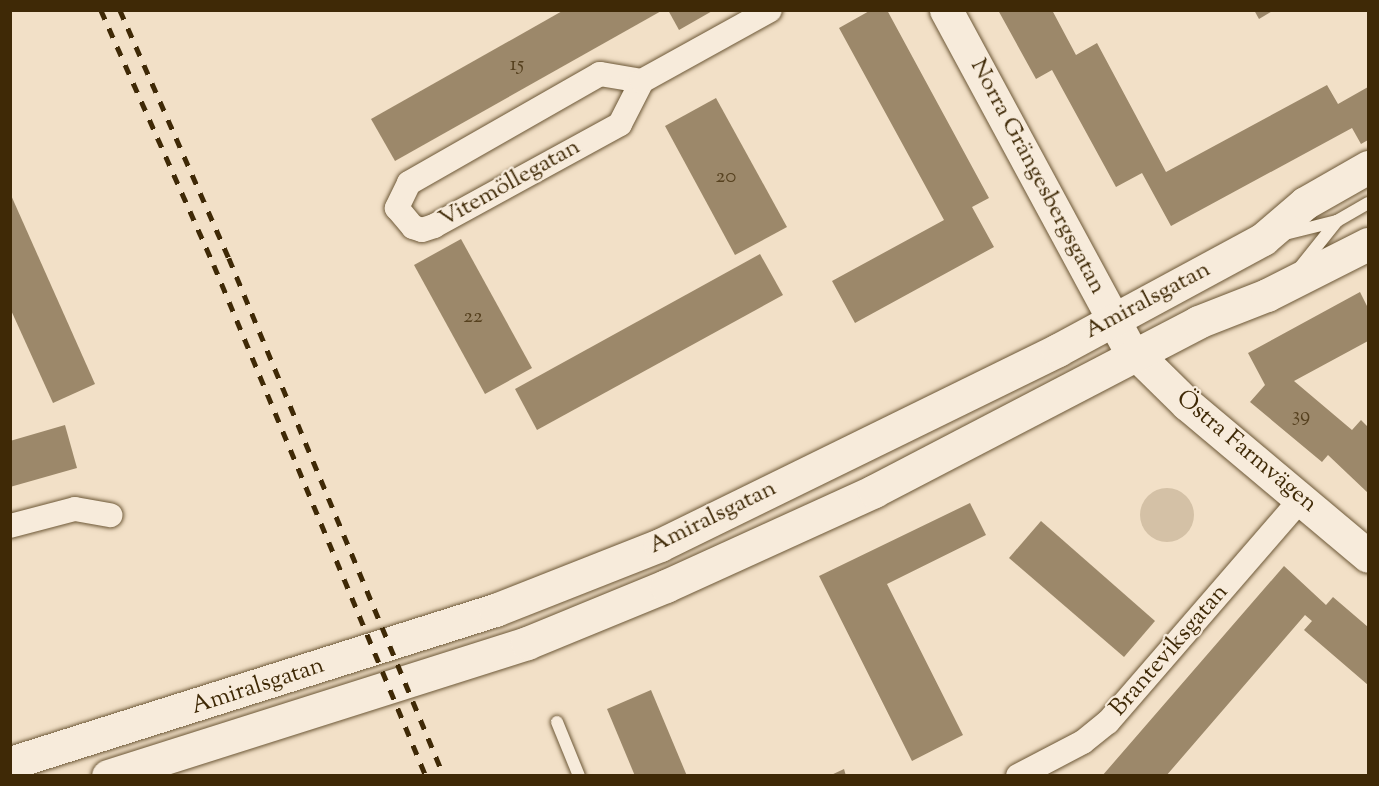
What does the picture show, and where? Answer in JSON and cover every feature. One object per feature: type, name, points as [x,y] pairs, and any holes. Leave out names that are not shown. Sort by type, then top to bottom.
[{"type":"main road","name":"Norra Grängesbergsgatan","points":[[946,10],[1125,340]]},
{"type":"main road","name":"Amiralsgatan","points":[[108,776],[527,643],[666,586],[874,491],[1125,340],[1263,239],[1305,203],[1368,167]]},
{"type":"main road","name":"Amiralsgatan","points":[[10,763],[495,610],[660,545],[1125,340],[1198,322],[1286,286],[1368,244]]},
{"type":"main road","name":"Östra Farmvägen","points":[[1125,340],[1300,500],[1368,556]]},
{"type":"street","points":[[642,81],[770,10]]},
{"type":"street","name":"Vitemöllegatan","points":[[600,74],[642,81],[620,123],[434,226],[422,230],[413,227],[397,208],[409,183],[600,74]]},
{"type":"street","name":"Branteviksgatan","points":[[1018,776],[1083,742],[1107,722],[1300,500]]},
{"type":"street","points":[[10,526],[75,508],[111,515]]},
{"type":"lane","points":[[1263,239],[1336,221],[1368,203]]},
{"type":"lane","points":[[1286,286],[1336,221]]},
{"type":"lane","points":[[557,722],[579,776]]},
{"type":"shaded area","points":[[1162,488],[1172,488],[1186,496],[1192,505],[1194,515],[1192,525],[1186,534],[1172,542],[1162,542],[1145,530],[1140,520],[1140,510],[1152,493]]},
{"type":"building","points":[[564,10],[663,10],[395,161],[371,119]]},
{"type":"building","points":[[668,10],[714,10],[679,30]]},
{"type":"building","points":[[871,10],[887,10],[989,198],[972,207],[994,247],[855,323],[832,281],[944,220],[839,28]]},
{"type":"building","points":[[998,10],[1052,10],[1076,55],[1097,43],[1166,172],[1327,85],[1338,104],[1368,87],[1368,140],[1361,144],[1352,128],[1171,226],[1142,173],[1116,187],[1052,70],[1036,79]]},
{"type":"building","points":[[1254,10],[1274,10],[1259,19]]},
{"type":"building","points":[[716,98],[787,227],[735,255],[665,126]]},
{"type":"building","points":[[10,193],[95,384],[53,403],[10,308]]},
{"type":"building","points":[[461,239],[532,368],[485,394],[414,265]]},
{"type":"building","points":[[760,254],[783,295],[537,430],[515,389]]},
{"type":"building","points":[[1360,292],[1368,308],[1368,341],[1294,381],[1352,430],[1361,420],[1368,427],[1368,493],[1328,455],[1322,462],[1250,402],[1265,385],[1248,353]]},
{"type":"building","points":[[65,425],[77,468],[10,487],[10,441]]},
{"type":"building","points":[[970,503],[986,535],[887,584],[963,735],[912,761],[819,576]]},
{"type":"building","points":[[1041,521],[1155,621],[1124,657],[1009,558]]},
{"type":"building","points":[[1284,566],[1326,605],[1333,597],[1368,627],[1368,685],[1304,630],[1312,621],[1305,615],[1166,776],[1102,776]]},
{"type":"building","points":[[651,690],[687,776],[635,776],[607,709]]},
{"type":"building","points":[[844,769],[846,776],[829,776]]},
{"type":"railway","points":[[101,10],[214,265],[426,776]]},
{"type":"railway","points":[[120,10],[229,258],[444,776]]}]
